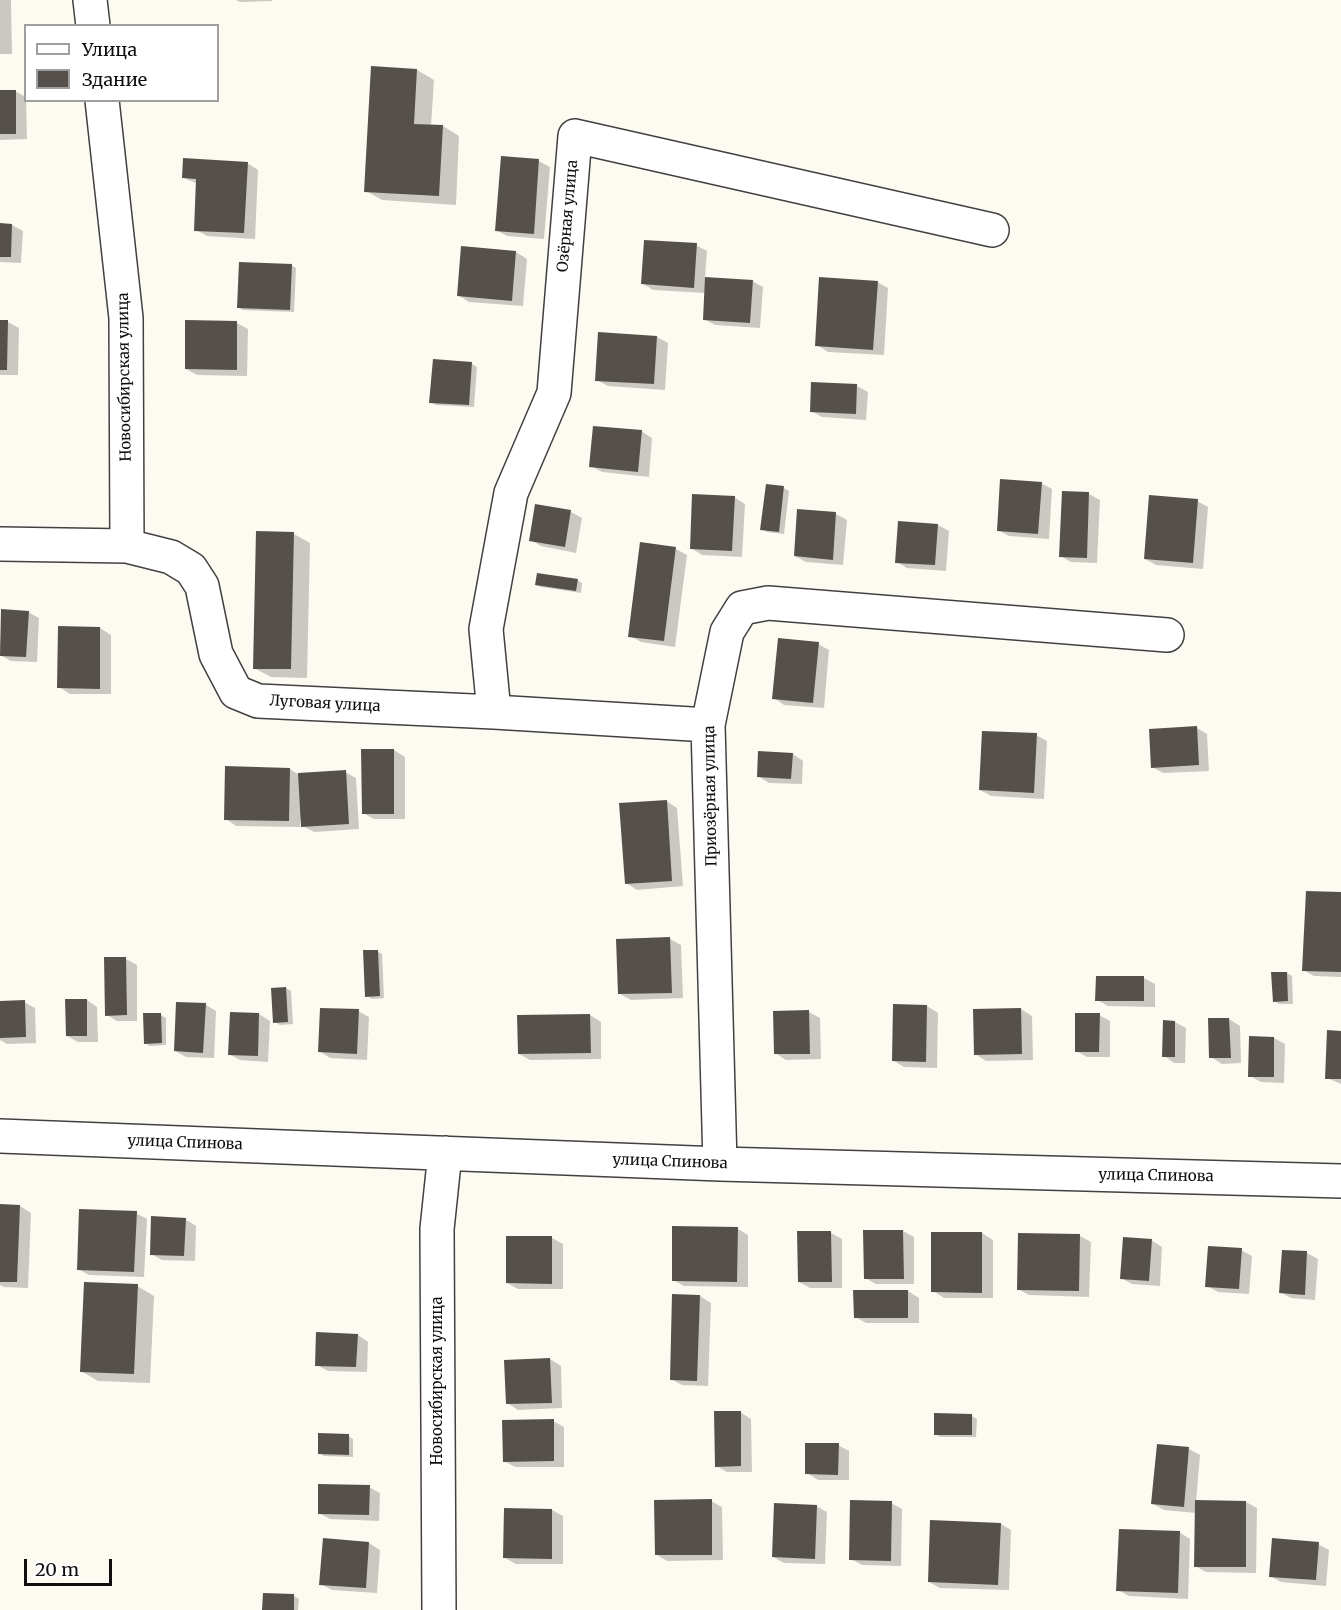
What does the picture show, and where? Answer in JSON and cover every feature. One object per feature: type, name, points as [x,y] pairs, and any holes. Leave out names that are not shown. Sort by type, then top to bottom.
[{"type":"street","points":[[90,0],[93,24]]},
{"type":"street","name":"Новосибирская улица","points":[[102,102],[126,318],[127,546]]},
{"type":"street","name":"Озёрная улица","points":[[494,712],[486,629],[511,493],[554,393],[575,136],[992,230]]},
{"type":"street","name":"Луговая улица","points":[[0,543],[127,546],[171,557],[191,569],[202,586],[216,654],[236,692],[258,701],[708,725]]},
{"type":"street","name":"Приозёрная улица","points":[[720,1164],[708,725],[728,632],[742,608],[768,603],[1167,635]]},
{"type":"street","name":"улица Спинова","points":[[0,1136],[720,1164],[1341,1181]]},
{"type":"street","name":"Новосибирская улица","points":[[439,1610],[437,1229],[445,1153]]},
{"type":"building","points":[[371,66],[417,69],[414,124],[443,125],[439,196],[364,192]]},
{"type":"building","points":[[0,90],[16,90],[16,134],[0,134]]},
{"type":"building","points":[[501,156],[539,159],[534,234],[495,231]]},
{"type":"building","points":[[183,158],[248,162],[244,233],[194,231],[196,179],[182,178]]},
{"type":"building","points":[[0,223],[12,224],[11,257],[0,257]]},
{"type":"building","points":[[644,240],[697,243],[694,288],[641,284]]},
{"type":"building","points":[[461,246],[516,251],[512,301],[457,296]]},
{"type":"building","points":[[239,262],[292,264],[290,310],[237,308]]},
{"type":"building","points":[[705,277],[753,280],[750,323],[703,320]]},
{"type":"building","points":[[819,277],[878,281],[873,350],[815,346]]},
{"type":"building","points":[[0,320],[8,320],[7,370],[0,370]]},
{"type":"building","points":[[185,320],[237,321],[237,370],[185,369]]},
{"type":"building","points":[[598,332],[657,336],[654,384],[595,381]]},
{"type":"building","points":[[433,359],[472,362],[469,405],[429,403]]},
{"type":"building","points":[[811,382],[857,384],[856,414],[810,412]]},
{"type":"building","points":[[593,426],[642,430],[638,472],[589,467]]},
{"type":"building","points":[[1000,479],[1042,482],[1038,534],[997,531]]},
{"type":"building","points":[[766,484],[784,486],[779,532],[760,530]]},
{"type":"building","points":[[1062,491],[1089,492],[1087,558],[1059,557]]},
{"type":"building","points":[[692,494],[735,496],[732,551],[690,549]]},
{"type":"building","points":[[1149,495],[1198,499],[1193,563],[1144,559]]},
{"type":"building","points":[[535,504],[571,510],[565,547],[529,541]]},
{"type":"building","points":[[797,509],[836,512],[833,560],[794,556]]},
{"type":"building","points":[[898,521],[938,524],[935,565],[895,563]]},
{"type":"building","points":[[256,531],[294,532],[291,669],[253,669]]},
{"type":"building","points":[[640,542],[676,547],[664,641],[628,637]]},
{"type":"building","points":[[537,573],[578,579],[576,591],[535,585]]},
{"type":"building","points":[[1,609],[29,611],[26,657],[0,656]]},
{"type":"building","points":[[58,626],[100,627],[100,689],[57,688]]},
{"type":"building","points":[[778,638],[819,642],[813,703],[772,699]]},
{"type":"building","points":[[1197,726],[1199,765],[1151,768],[1149,729]]},
{"type":"building","points":[[982,731],[1037,733],[1034,793],[979,790]]},
{"type":"building","points":[[361,749],[394,749],[394,814],[362,814]]},
{"type":"building","points":[[758,751],[793,753],[791,779],[757,777]]},
{"type":"building","points":[[225,766],[290,768],[289,821],[224,820]]},
{"type":"building","points":[[346,770],[349,824],[301,827],[298,773]]},
{"type":"building","points":[[667,800],[672,881],[625,884],[619,803]]},
{"type":"building","points":[[1306,891],[1341,892],[1341,972],[1302,971]]},
{"type":"building","points":[[670,937],[672,993],[618,994],[616,939]]},
{"type":"building","points":[[363,950],[378,950],[380,996],[365,997]]},
{"type":"building","points":[[104,957],[126,957],[127,1015],[105,1016]]},
{"type":"building","points":[[1271,972],[1287,972],[1288,1001],[1273,1002]]},
{"type":"building","points":[[1096,976],[1144,976],[1144,1001],[1095,1001]]},
{"type":"building","points":[[286,987],[288,1022],[273,1023],[271,988]]},
{"type":"building","points":[[65,999],[87,999],[87,1036],[66,1036]]},
{"type":"building","points":[[25,1000],[26,1037],[0,1038],[0,1001]]},
{"type":"building","points":[[176,1002],[206,1003],[203,1053],[174,1051]]},
{"type":"building","points":[[893,1004],[927,1005],[926,1062],[892,1061]]},
{"type":"building","points":[[320,1008],[359,1009],[357,1054],[318,1052]]},
{"type":"building","points":[[1021,1008],[1022,1054],[974,1055],[973,1009]]},
{"type":"building","points":[[809,1010],[810,1054],[774,1054],[773,1011]]},
{"type":"building","points":[[230,1012],[259,1013],[258,1056],[228,1055]]},
{"type":"building","points":[[143,1013],[161,1013],[162,1043],[144,1044]]},
{"type":"building","points":[[1075,1013],[1100,1013],[1099,1052],[1075,1052]]},
{"type":"building","points":[[590,1014],[591,1053],[518,1054],[517,1015]]},
{"type":"building","points":[[1208,1018],[1229,1018],[1231,1058],[1209,1058]]},
{"type":"building","points":[[1163,1020],[1175,1021],[1175,1057],[1162,1057]]},
{"type":"building","points":[[1327,1030],[1341,1031],[1341,1079],[1325,1079]]},
{"type":"building","points":[[1249,1036],[1274,1037],[1274,1077],[1248,1077]]},
{"type":"building","points":[[0,1204],[20,1205],[17,1282],[0,1282]]},
{"type":"building","points":[[79,1209],[137,1211],[134,1272],[77,1270]]},
{"type":"building","points":[[151,1216],[186,1218],[184,1256],[150,1255]]},
{"type":"building","points":[[672,1226],[738,1227],[737,1282],[672,1281]]},
{"type":"building","points":[[863,1230],[903,1230],[904,1279],[864,1279]]},
{"type":"building","points":[[797,1231],[831,1231],[832,1282],[798,1282]]},
{"type":"building","points":[[931,1232],[982,1232],[982,1293],[931,1292]]},
{"type":"building","points":[[1018,1233],[1080,1234],[1079,1291],[1017,1290]]},
{"type":"building","points":[[506,1236],[552,1236],[552,1284],[506,1283]]},
{"type":"building","points":[[1123,1237],[1152,1239],[1149,1281],[1120,1279]]},
{"type":"building","points":[[1208,1246],[1242,1248],[1239,1289],[1205,1287]]},
{"type":"building","points":[[1282,1250],[1307,1251],[1305,1295],[1279,1293]]},
{"type":"building","points":[[84,1282],[138,1284],[134,1374],[80,1372]]},
{"type":"building","points":[[853,1290],[908,1290],[908,1318],[854,1318]]},
{"type":"building","points":[[672,1294],[700,1295],[697,1381],[670,1380]]},
{"type":"building","points":[[316,1332],[358,1334],[356,1367],[315,1366]]},
{"type":"building","points":[[550,1358],[552,1403],[506,1404],[504,1360]]},
{"type":"building","points":[[714,1411],[741,1411],[741,1466],[715,1467]]},
{"type":"building","points":[[934,1413],[972,1414],[972,1435],[934,1435]]},
{"type":"building","points":[[554,1419],[554,1461],[503,1462],[502,1420]]},
{"type":"building","points":[[318,1433],[349,1434],[349,1455],[318,1454]]},
{"type":"building","points":[[805,1443],[839,1443],[838,1475],[805,1474]]},
{"type":"building","points":[[1157,1444],[1189,1447],[1184,1507],[1151,1504]]},
{"type":"building","points":[[318,1484],[370,1485],[369,1515],[318,1514]]},
{"type":"building","points":[[712,1499],[712,1555],[655,1555],[654,1500]]},
{"type":"building","points":[[850,1500],[892,1501],[891,1561],[849,1560]]},
{"type":"building","points":[[1195,1500],[1246,1501],[1246,1567],[1194,1567]]},
{"type":"building","points":[[774,1503],[817,1505],[815,1559],[772,1557]]},
{"type":"building","points":[[504,1508],[552,1509],[552,1559],[503,1558]]},
{"type":"building","points":[[930,1520],[1001,1523],[998,1585],[928,1582]]},
{"type":"building","points":[[1119,1529],[1180,1531],[1178,1593],[1116,1591]]},
{"type":"building","points":[[323,1538],[369,1542],[366,1588],[319,1585]]},
{"type":"building","points":[[1272,1538],[1319,1542],[1316,1580],[1269,1577]]},
{"type":"building","points":[[263,1593],[294,1594],[294,1610],[262,1610]]}]
